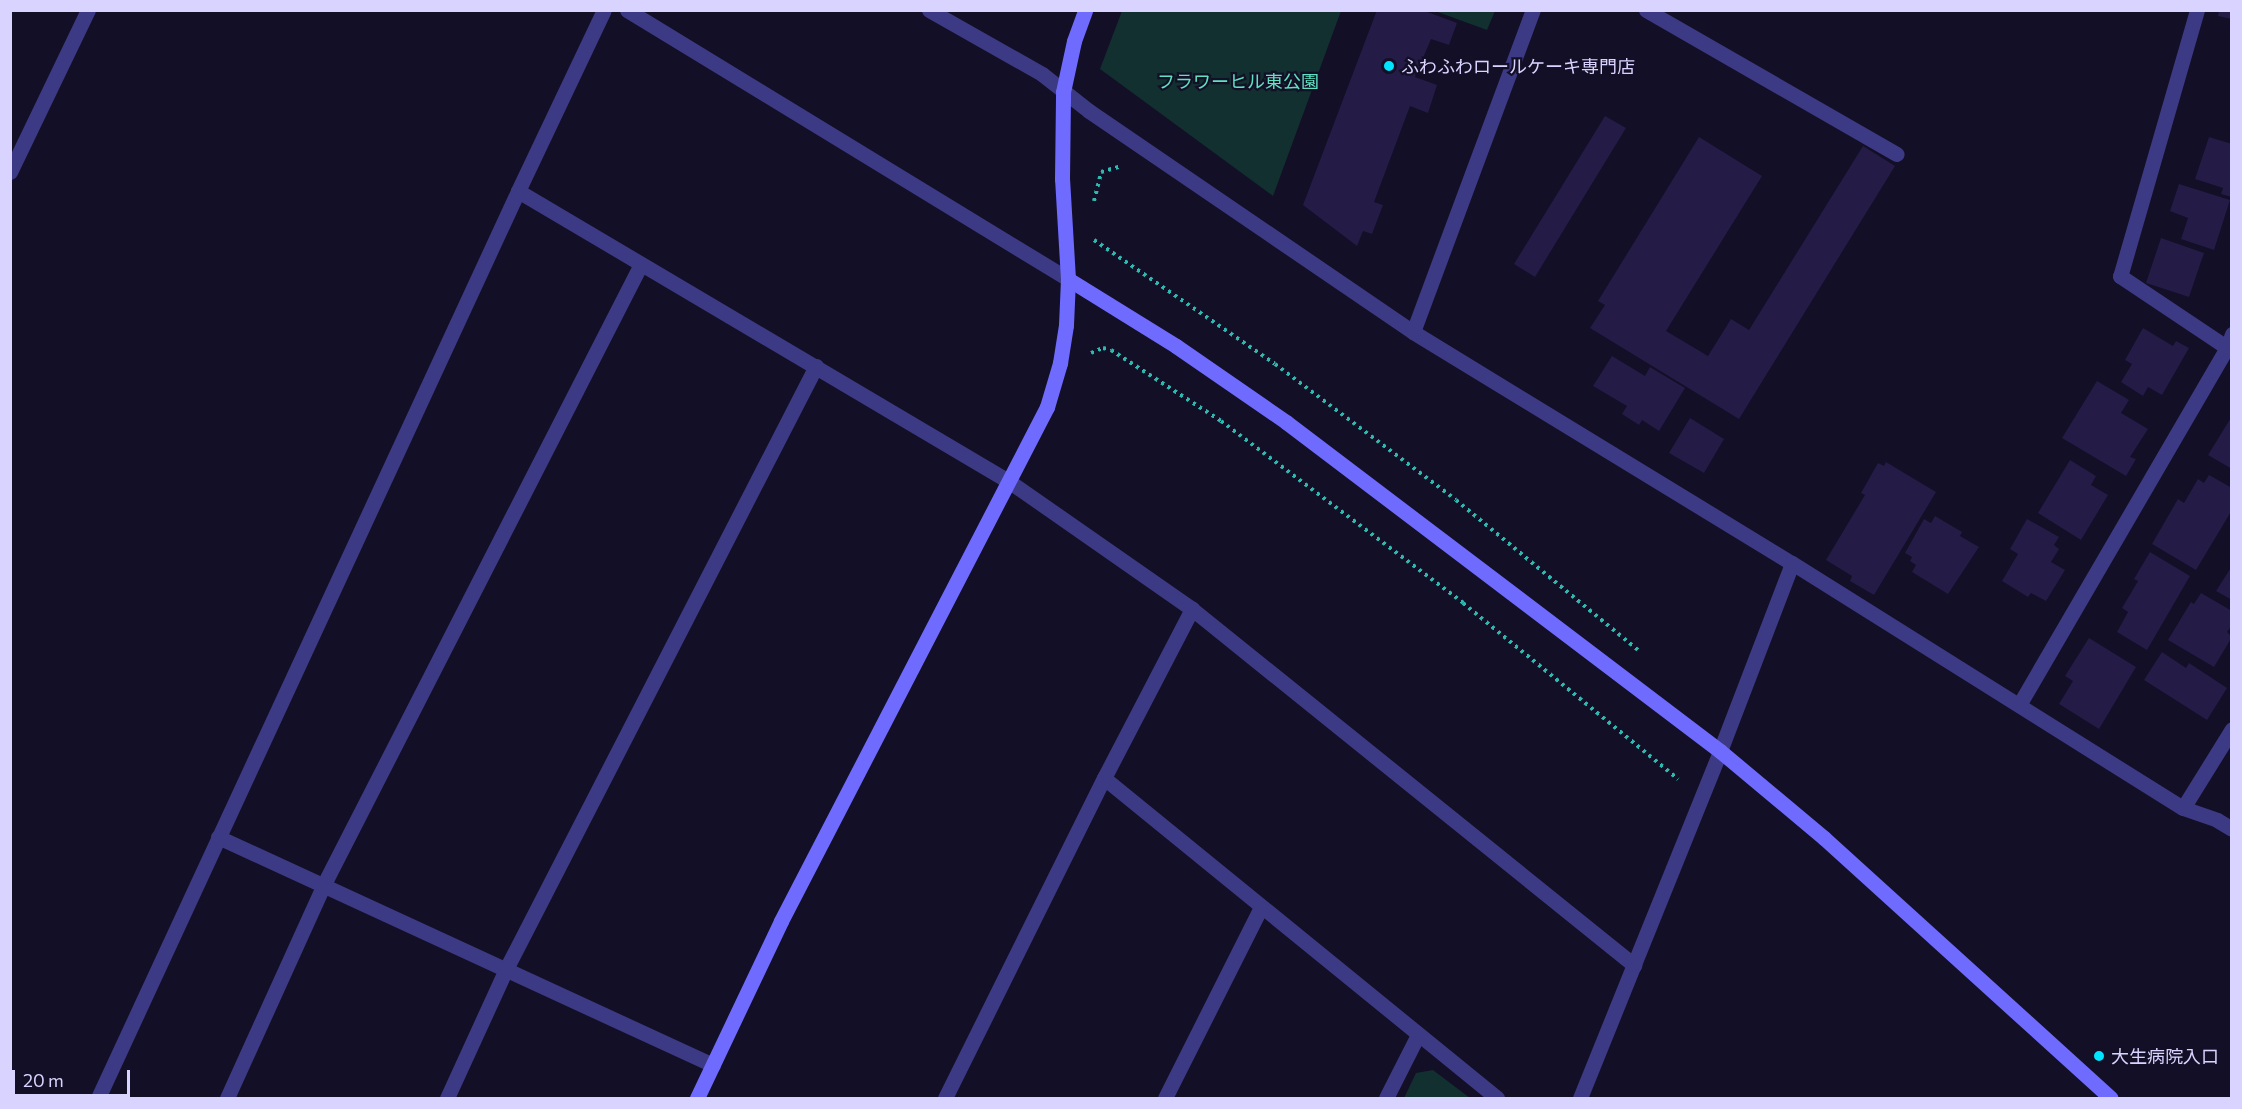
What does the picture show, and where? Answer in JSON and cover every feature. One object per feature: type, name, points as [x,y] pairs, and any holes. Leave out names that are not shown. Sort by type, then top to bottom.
[{"type":"street","points":[[10,172],[88,10]]},
{"type":"street","points":[[98,1098],[604,10]]},
{"type":"street","points":[[627,10],[1176,346],[1286,422],[1720,751],[1824,838],[2111,1098]]},
{"type":"street","points":[[928,10],[1042,74],[1063,92],[1413,332],[1792,563],[2182,808],[2217,820],[2232,829]]},
{"type":"street","points":[[697,1098],[781,921],[1047,407],[1060,363],[1066,325],[1068,279],[1062,180],[1063,92],[1074,41],[1085,10]]},
{"type":"street","points":[[1413,332],[1533,10]]},
{"type":"street","points":[[1646,10],[1896,154]]},
{"type":"street","points":[[2019,705],[2230,344],[2120,276],[2197,10]]},
{"type":"street","points":[[518,191],[1010,482],[1192,609],[1634,964]]},
{"type":"street","points":[[227,1098],[324,884],[641,264]]},
{"type":"street","points":[[447,1098],[506,969],[816,366]]},
{"type":"street","points":[[1580,1098],[1720,751],[1792,563]]},
{"type":"street","points":[[945,1098],[1104,778],[1192,609]]},
{"type":"street","points":[[2182,808],[2232,729]]},
{"type":"street","points":[[1104,778],[1497,1098]]},
{"type":"street","points":[[218,837],[713,1065]]},
{"type":"street","points":[[1165,1098],[1261,907]]},
{"type":"street","points":[[1386,1098],[1418,1035]]},
{"type":"path","points":[[1093,211],[1095,188],[1101,172],[1117,166],[1128,169]]},
{"type":"path","points":[[1090,234],[1096,244],[1275,364],[1456,500],[1642,653]]},
{"type":"path","points":[[1086,360],[1096,349],[1111,350],[1221,422],[1454,596],[1683,784]]},
{"type":"green space","name":"フラワーヒル東公園","points":[[1122,11],[1341,11],[1273,196],[1100,69]]},
{"type":"green space","points":[[1435,11],[1495,11],[1487,30]]},
{"type":"green space","points":[[1433,1070],[1470,1098],[1404,1098],[1416,1073]]},
{"type":"building","points":[[1377,10],[1422,10],[1457,23],[1449,45],[1431,39],[1415,77],[1437,85],[1428,113],[1410,106],[1374,202],[1383,205],[1372,234],[1363,231],[1357,246],[1303,205]]},
{"type":"building","points":[[2219,10],[2232,10],[2232,19],[2218,16]]},
{"type":"building","points":[[1605,116],[1626,128],[1535,277],[1514,264]]},
{"type":"building","points":[[1699,137],[1762,176],[1666,331],[1708,356],[1731,319],[1749,330],[1863,146],[1895,166],[1739,419],[1590,328],[1605,305],[1598,301]]},
{"type":"building","points":[[2209,137],[2232,144],[2232,197],[2221,194],[2223,188],[2195,179]]},
{"type":"building","points":[[2179,184],[2230,200],[2214,250],[2181,239],[2188,218],[2170,211]]},
{"type":"building","points":[[2161,238],[2204,253],[2189,297],[2146,283]]},
{"type":"building","points":[[2143,328],[2173,346],[2176,341],[2189,348],[2162,395],[2148,387],[2143,396],[2121,382],[2132,364],[2125,360]]},
{"type":"building","points":[[1612,356],[1645,376],[1650,367],[1685,388],[1659,431],[1642,420],[1639,425],[1622,414],[1627,406],[1593,386]]},
{"type":"building","points":[[2097,381],[2129,400],[2121,413],[2148,429],[2130,457],[2136,459],[2126,476],[2062,438]]},
{"type":"building","points":[[2232,416],[2232,469],[2208,455]]},
{"type":"building","points":[[1690,418],[1724,439],[1704,473],[1669,453]]},
{"type":"building","points":[[2070,460],[2096,476],[2091,485],[2108,495],[2081,540],[2038,513]]},
{"type":"building","points":[[1886,462],[1936,492],[1874,595],[1850,581],[1852,576],[1826,560],[1865,495],[1861,493],[1878,463],[1884,466]]},
{"type":"building","points":[[2209,475],[2232,488],[2232,510],[2196,570],[2152,544],[2178,499],[2184,503],[2198,479],[2204,483]]},
{"type":"building","points":[[1935,516],[1962,532],[1960,536],[1979,547],[1948,594],[1912,572],[1916,565],[1910,561],[1912,557],[1905,553],[1924,519],[1931,523]]},
{"type":"building","points":[[2027,519],[2059,537],[2054,545],[2059,549],[2051,562],[2065,570],[2046,601],[2031,593],[2028,597],[2002,581],[2018,554],[2010,549]]},
{"type":"building","points":[[2150,552],[2190,576],[2147,650],[2117,632],[2128,612],[2122,608],[2138,581],[2134,579]]},
{"type":"building","points":[[2232,566],[2232,600],[2216,591]]},
{"type":"building","points":[[2201,593],[2232,611],[2232,625],[2227,632],[2232,637],[2214,667],[2168,640],[2191,602],[2194,604]]},
{"type":"building","points":[[2089,638],[2136,667],[2099,729],[2059,704],[2073,681],[2065,676]]},
{"type":"building","points":[[2162,652],[2186,668],[2189,663],[2227,688],[2207,720],[2144,680]]},
{"type":"place","name":"ふわふわロールケーキ専門店","points":[[1389,66]]},
{"type":"place","name":"大生病院入口","points":[[2099,1056]]}]
